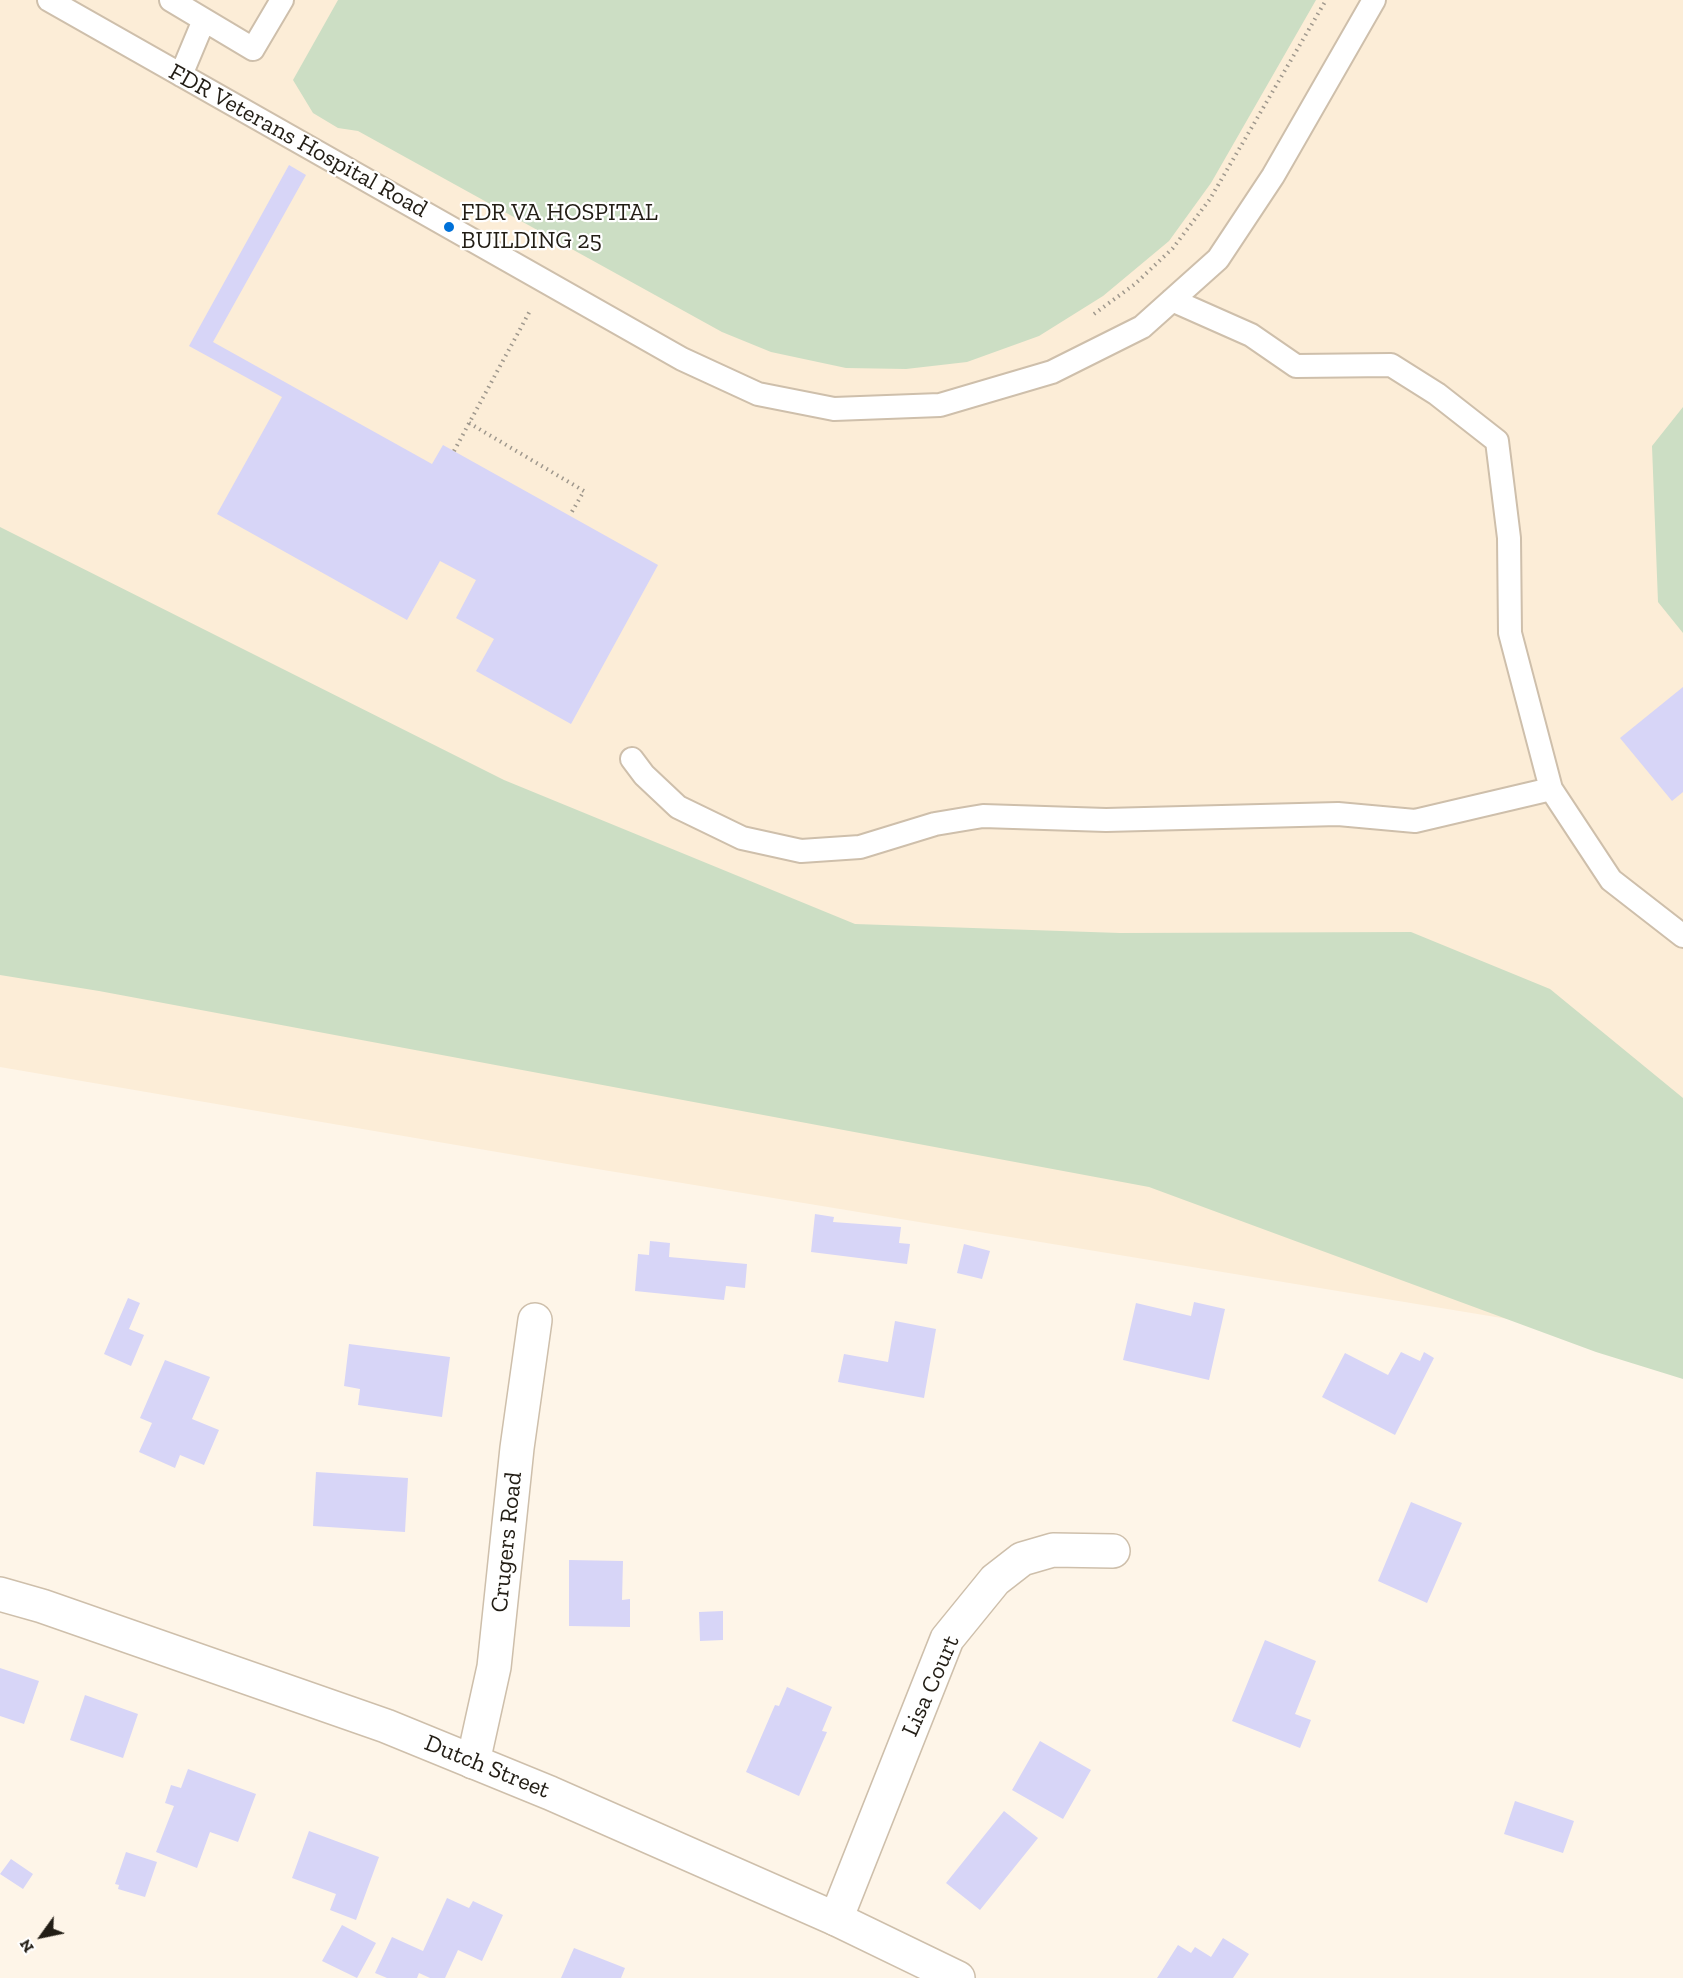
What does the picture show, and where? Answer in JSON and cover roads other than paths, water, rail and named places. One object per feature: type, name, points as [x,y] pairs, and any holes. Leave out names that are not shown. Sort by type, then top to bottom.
[{"type":"street","name":"Crugers Road","points":[[473,1762],[494,1667],[517,1448],[535,1320]]},
{"type":"street","name":"Lisa Court","points":[[836,1919],[947,1640],[994,1580],[1022,1559],[1053,1550],[1113,1551]]},
{"type":"street","name":"Dutch Street","points":[[0,1594],[42,1606],[386,1726],[550,1793],[836,1919],[958,1978]]},
{"type":"lane","name":"FDR Veterans Hospital Road","points":[[49,0],[682,359],[758,394],[834,409],[940,405],[1052,372],[1142,327],[1218,259],[1273,176],[1374,0]]},
{"type":"lane","points":[[171,0],[253,49],[282,0]]},
{"type":"lane","points":[[181,75],[204,20]]},
{"type":"lane","points":[[1172,300],[1251,335],[1296,366],[1391,365],[1437,394],[1497,441],[1509,538],[1510,633],[1551,789],[1611,880],[1683,936]]},
{"type":"lane","points":[[632,759],[644,776],[678,807],[742,838],[801,850],[860,847],[935,824],[983,816],[1106,820],[1338,814],[1415,821],[1551,789]]},
{"type":"place","name":"FDR VA HOSPITAL BUILDING 25","points":[[449,227]]}]
